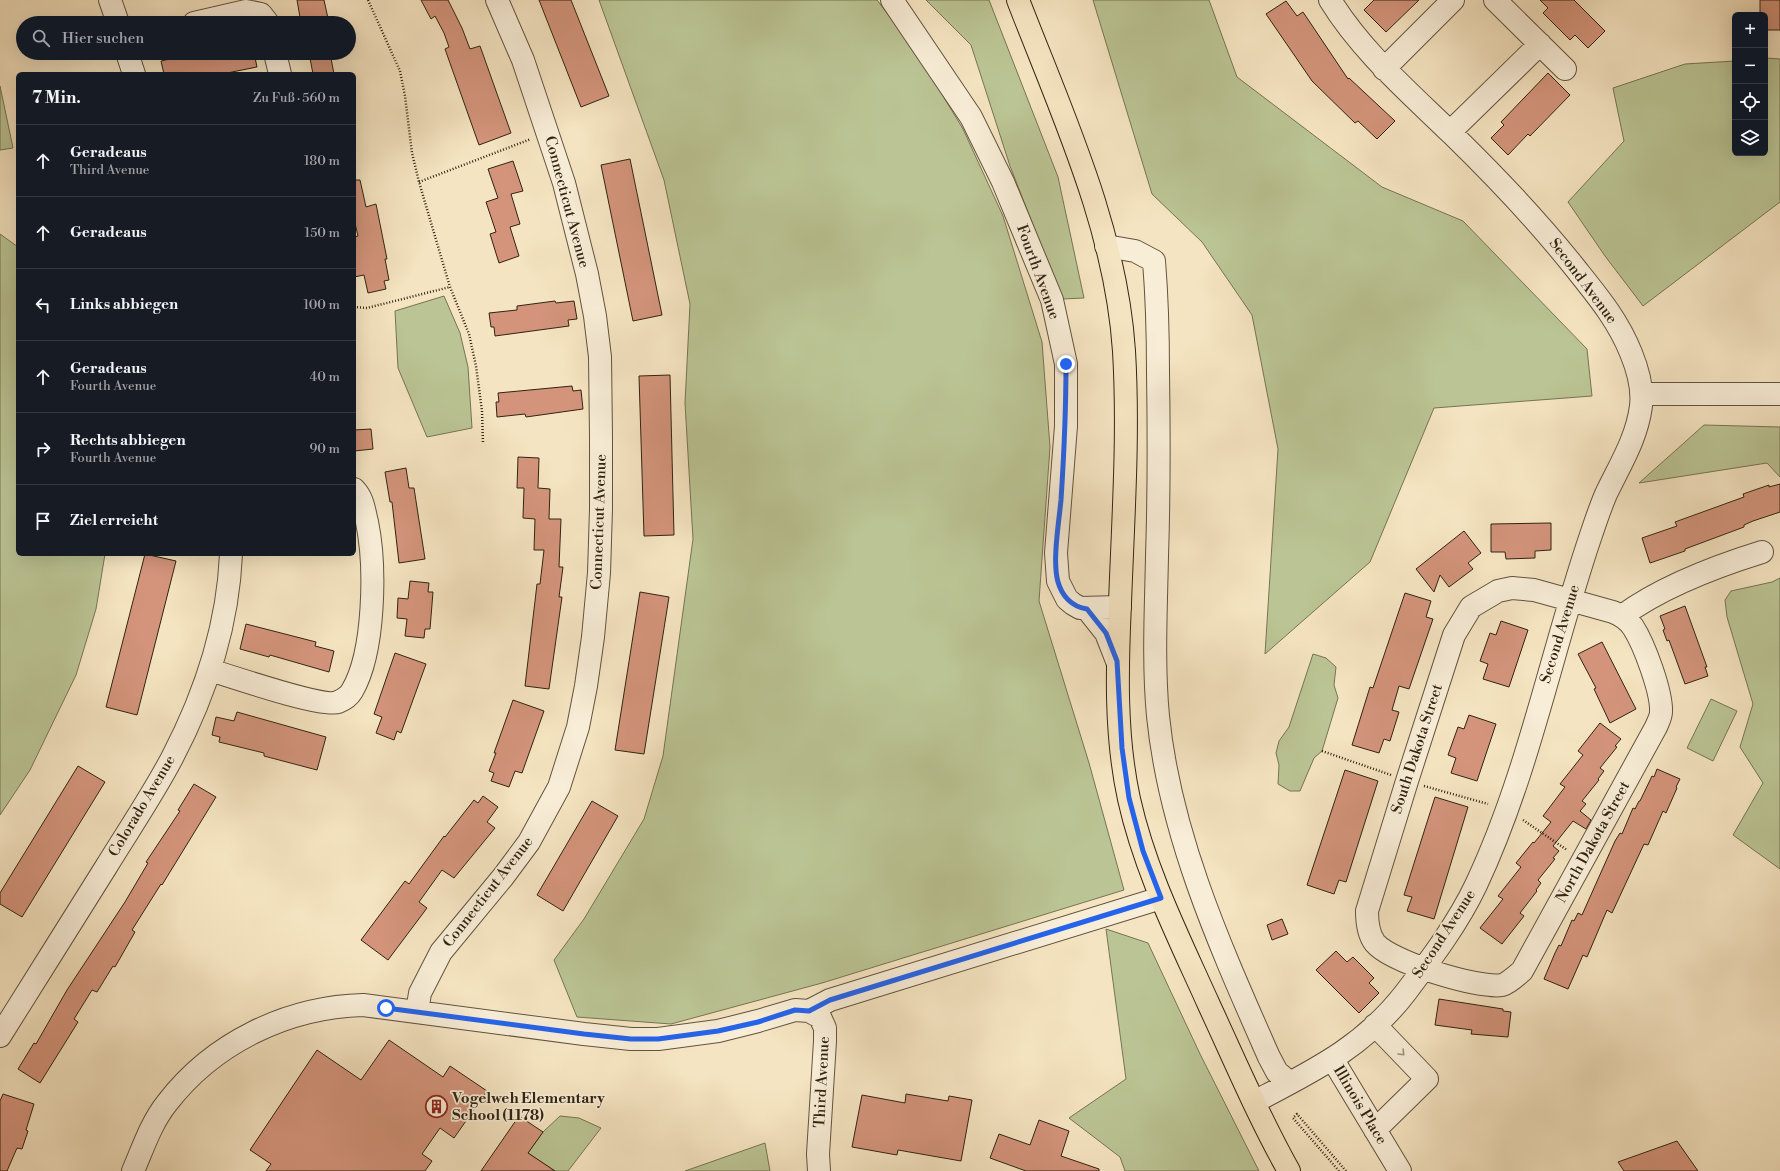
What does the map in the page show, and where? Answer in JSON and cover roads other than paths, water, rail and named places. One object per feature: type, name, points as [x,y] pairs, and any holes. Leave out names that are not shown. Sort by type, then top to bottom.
[{"type":"main road","points":[[1018,0],[1070,132],[1090,189],[1120,304],[1126,416],[1125,487],[1117,661],[1122,748],[1129,798],[1143,851],[1161,898],[1254,1102],[1289,1171]]},
{"type":"street","name":"Connecticut Avenue","points":[[417,1012],[420,993],[441,952],[503,877],[529,842],[559,787],[578,727],[586,686],[593,637],[599,573],[601,509],[600,357],[595,316],[587,274],[564,183],[523,60],[497,0]]},
{"type":"street","name":"Fourth Avenue","points":[[892,0],[971,117],[1003,182],[1052,300],[1066,364],[1066,426],[1056,552],[1058,581],[1062,590],[1073,604],[1080,608],[1087,609],[1106,633],[1117,661]]},
{"type":"street","name":"Second Avenue","points":[[1254,1102],[1333,1060],[1356,1043],[1391,1010],[1423,968],[1454,923],[1474,889],[1490,853],[1523,760],[1570,600],[1598,514],[1630,445],[1641,408],[1642,394],[1639,378],[1632,357],[1621,331],[1606,305],[1515,196],[1384,69],[1351,30],[1330,0]]},
{"type":"street","points":[[1384,69],[1452,0]]},
{"type":"street","points":[[1495,0],[1565,69]]},
{"type":"street","points":[[224,16],[246,11],[261,14],[263,16]]},
{"type":"street","points":[[1450,132],[1540,44]]},
{"type":"street","points":[[129,60],[133,72]]},
{"type":"street","points":[[277,60],[280,72]]},
{"type":"street","points":[[1106,246],[1135,251],[1154,261],[1157,292],[1159,462],[1155,648],[1158,714],[1168,781],[1178,823],[1223,955],[1269,1057],[1277,1072],[1290,1083]]},
{"type":"street","points":[[1642,394],[1780,394]]},
{"type":"street","points":[[210,670],[301,698],[323,703],[336,703],[345,699],[351,692],[358,676],[368,634],[373,583],[369,530],[360,494],[356,491]]},
{"type":"street","points":[[1570,600],[1622,616],[1635,606],[1678,584],[1713,569],[1762,552]]},
{"type":"street","name":"Colorado Avenue","points":[[0,1036],[172,759],[195,710],[210,670],[222,622],[231,556]]},
{"type":"street","name":"South Dakota Street","points":[[1423,968],[1399,959],[1375,943],[1367,926],[1367,911],[1454,635],[1471,607],[1498,591],[1512,588],[1534,590],[1570,600]]},
{"type":"street","points":[[1087,609],[1120,607]]},
{"type":"street","name":"North Dakota Street","points":[[1423,968],[1488,985],[1502,985],[1513,979],[1522,971],[1531,957],[1656,727],[1661,714],[1659,693],[1640,642],[1632,626],[1622,616]]},
{"type":"street","points":[[133,1171],[150,1131],[171,1098],[202,1066],[223,1050],[244,1038],[286,1019],[326,1008],[362,1005],[584,1034],[631,1039],[658,1039],[718,1031],[758,1022],[795,1010],[809,1011],[830,1000],[1161,898]]},
{"type":"street","name":"Third Avenue","points":[[809,1011],[820,1017],[825,1028],[826,1041],[817,1171]]},
{"type":"street","points":[[1375,1025],[1427,1080],[1375,1130]]},
{"type":"street","name":"Illinois Place","points":[[1333,1060],[1400,1171]]},
{"type":"place","name":"Vogelweh Elementary School (1178)","points":[[437,1107]]}]
